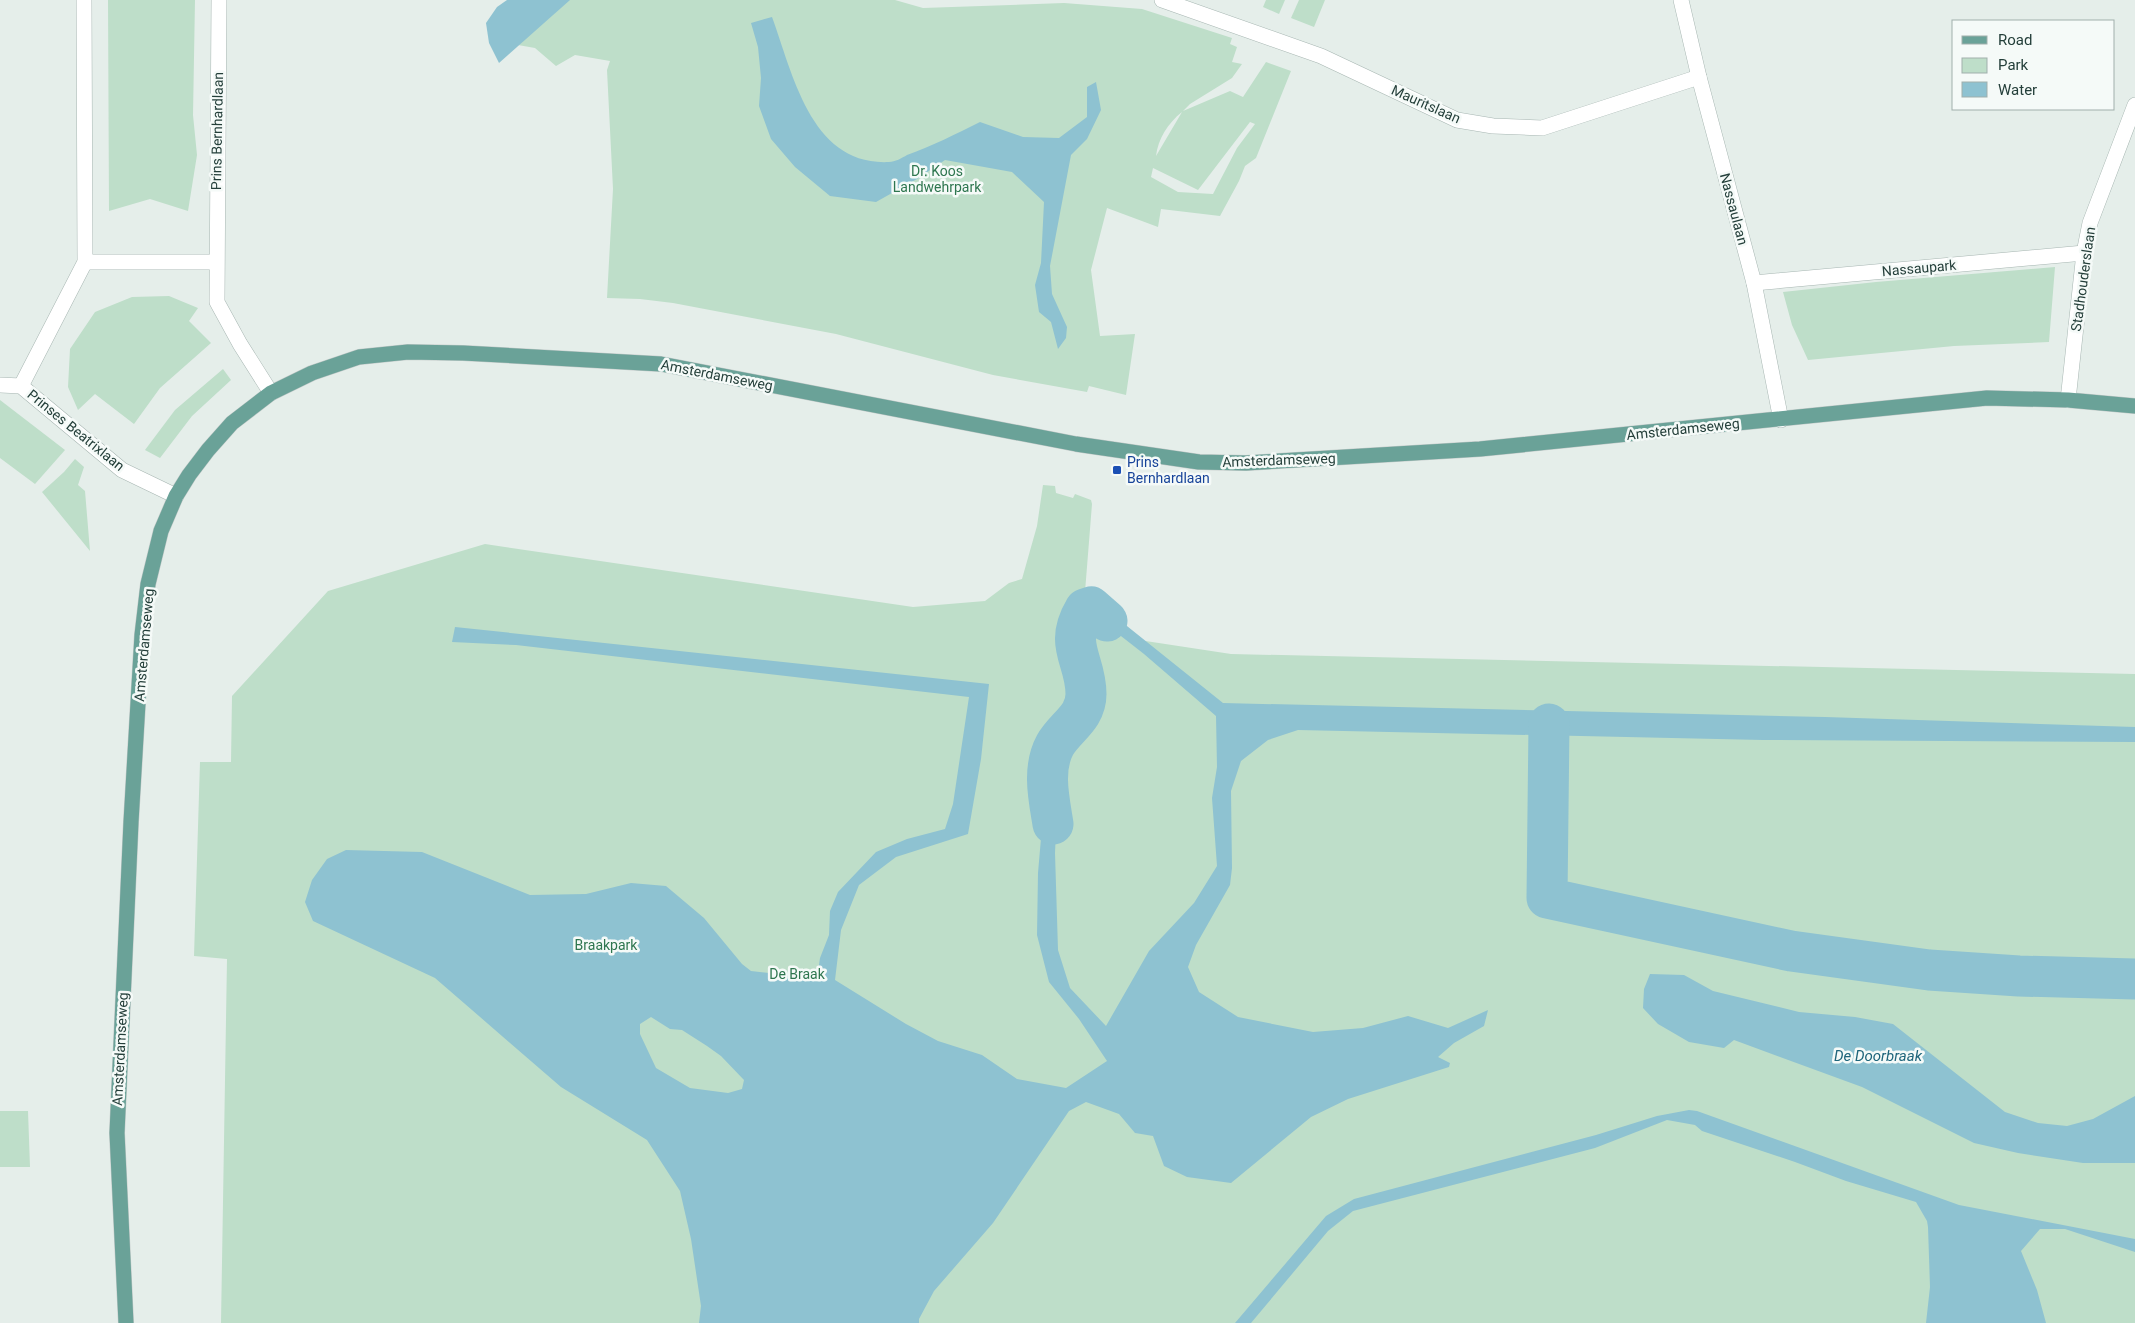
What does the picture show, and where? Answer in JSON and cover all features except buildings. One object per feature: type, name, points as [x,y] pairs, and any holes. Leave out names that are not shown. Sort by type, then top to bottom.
[{"type":"main road","name":"Amsterdamseweg","points":[[126,1323],[116,1133],[142,635],[148,584],[161,531],[176,496],[194,469],[226,430],[271,393],[312,373],[359,357],[408,352],[463,352],[661,364],[1113,450],[1199,462],[1246,463],[1480,449],[1987,398],[2068,400],[2135,406]]},
{"type":"street","points":[[21,386],[85,262],[84,0]]},
{"type":"street","name":"Prins Bernhardlaan","points":[[219,0],[217,302],[240,344],[271,393]]},
{"type":"street","name":"Mauritslaan","points":[[1162,0],[1321,56],[1457,120],[1493,126],[1542,128],[1699,76]]},
{"type":"street","name":"Nassaulaan","points":[[1681,0],[1699,76],[1754,283],[1781,420]]},
{"type":"street","name":"Stadhouderslaan","points":[[2068,400],[2084,253],[2090,223],[2135,105]]},
{"type":"street","name":"Nassaupark","points":[[1754,283],[2084,253]]},
{"type":"street","points":[[85,262],[216,262]]},
{"type":"street","name":"Prinses Beatrixlaan","points":[[0,386],[21,386],[122,470],[176,496]]},
{"type":"green space","points":[[108,0],[195,0],[193,115],[197,155],[188,211],[150,199],[109,211]]},
{"type":"green space","name":"Dr. Koos Landwehrpark","points":[[520,0],[895,0],[923,8],[1064,3],[1142,9],[1232,38],[1230,44],[1237,47],[1232,62],[1242,64],[1232,78],[1190,104],[1183,111],[1230,91],[1243,97],[1266,62],[1291,71],[1256,158],[1245,166],[1220,216],[1161,209],[1158,227],[1107,208],[1091,270],[1100,336],[1135,334],[1126,395],[1089,386],[1087,392],[993,375],[836,334],[673,303],[607,298],[613,189],[607,70],[610,61],[575,55],[556,66],[535,48],[518,45]],"holes":[[[1182,112],[1156,156],[1164,132]],[[1250,122],[1255,124],[1237,148],[1213,194],[1178,192],[1151,177],[1153,168],[1198,190]]]},
{"type":"green space","points":[[1266,0],[1285,0],[1279,14],[1263,7]]},
{"type":"green space","points":[[1299,0],[1325,0],[1314,27],[1291,18]]},
{"type":"green space","points":[[2055,267],[2049,342],[1954,346],[1808,360],[1792,325],[1783,292],[1876,282]]},
{"type":"green space","points":[[169,296],[198,308],[189,321],[211,343],[160,388],[134,424],[95,394],[78,410],[68,387],[70,349],[95,312],[132,297]]},
{"type":"green space","points":[[223,369],[231,380],[192,416],[160,458],[145,450],[175,410]]},
{"type":"green space","points":[[0,400],[65,450],[35,484],[0,458]]},
{"type":"green space","points":[[75,459],[84,467],[78,485],[85,491],[90,551],[42,492]]},
{"type":"green space","name":"Braakpark","points":[[1043,485],[1055,486],[1056,493],[1073,498],[1075,494],[1091,500],[1085,592],[1139,640],[1231,654],[2135,674],[2135,1323],[221,1323],[227,959],[194,956],[200,762],[231,762],[232,696],[328,591],[485,544],[913,607],[985,601],[1009,583],[1022,579],[1037,526]]},
{"type":"green space","points":[[0,1111],[28,1111],[30,1167],[0,1167]]},
{"type":"water","points":[[507,0],[570,0],[499,63],[489,43],[486,23],[497,7]]},
{"type":"water","points":[[772,17],[788,64],[809,112],[823,133],[841,149],[862,159],[896,161],[980,122],[1023,137],[1059,138],[1087,117],[1087,87],[1096,82],[1101,110],[1087,139],[1071,155],[1050,266],[1052,294],[1067,327],[1066,338],[1058,349],[1051,322],[1039,312],[1035,285],[1041,263],[1044,202],[1012,172],[945,160],[917,179],[876,202],[830,196],[795,167],[771,139],[759,106],[761,78],[758,47],[751,23]]},
{"type":"water","points":[[1083,601],[1097,602],[1223,703],[1825,717],[2135,727],[2135,742],[1763,740],[1298,730],[1268,740],[1241,761],[1231,791],[1232,868],[1230,885],[1196,945],[1188,967],[1199,992],[1238,1017],[1313,1032],[1363,1028],[1408,1016],[1448,1028],[1488,1010],[1484,1026],[1454,1043],[1438,1057],[1450,1063],[1449,1067],[1348,1099],[1311,1117],[1231,1183],[1187,1177],[1164,1166],[1153,1136],[1135,1133],[1119,1114],[1086,1102],[1069,1111],[993,1223],[934,1291],[919,1319],[919,1323],[699,1323],[701,1306],[691,1239],[680,1191],[647,1140],[561,1087],[435,978],[313,921],[305,902],[312,880],[327,859],[346,850],[422,852],[530,895],[586,894],[631,883],[666,886],[704,918],[742,964],[751,971],[817,978],[820,958],[829,935],[830,911],[838,892],[876,852],[907,839],[945,829],[953,804],[969,697],[516,645],[452,642],[455,627],[989,684],[981,759],[968,834],[896,857],[859,885],[841,930],[835,980],[906,1024],[938,1041],[982,1055],[1017,1079],[1066,1088],[1107,1061],[1079,1019],[1049,982],[1037,935],[1038,873],[1045,792],[1054,738],[1075,706],[1075,614]],"holes":[[[1092,617],[1103,622],[1144,654],[1216,716],[1217,767],[1212,798],[1217,866],[1194,903],[1149,951],[1106,1026],[1070,988],[1058,950],[1055,853],[1058,785],[1069,746],[1089,717],[1093,691],[1085,642]],[[651,1017],[670,1029],[682,1030],[721,1056],[744,1080],[742,1089],[728,1093],[690,1088],[656,1068],[640,1034],[640,1024]]]},
{"type":"water","name":"De Doorbraak","points":[[1650,974],[1684,975],[1713,991],[1799,1012],[1855,1017],[1893,1024],[2005,1112],[2038,1123],[2067,1126],[2093,1119],[2135,1096],[2135,1163],[2083,1163],[2018,1153],[1974,1143],[1862,1087],[1734,1040],[1724,1048],[1689,1042],[1658,1024],[1643,1008],[1644,989]]},
{"type":"water","points":[[1689,1110],[1697,1111],[1959,1205],[2135,1239],[2135,1252],[2065,1229],[2040,1229],[2021,1251],[2037,1290],[2046,1323],[1926,1323],[1930,1287],[1928,1227],[1927,1221],[1916,1202],[1846,1181],[1702,1131],[1695,1125],[1667,1120],[1595,1148],[1353,1211],[1328,1231],[1251,1323],[1235,1323],[1326,1216],[1354,1199],[1596,1135],[1657,1116]]},
{"type":"waterway","points":[[1053,824],[1048,784],[1051,754],[1059,739],[1083,710],[1086,694],[1083,671],[1077,652],[1076,633],[1085,609],[1091,607],[1107,621]]},
{"type":"waterway","points":[[1549,724],[1547,898],[1791,951],[1929,970],[2019,976],[2135,979]]},
{"type":"place","name":"Prins Bernhardlaan","points":[[1117,470]]},
{"type":"park label","name":"De Braak","points":[[797,974]]}]
